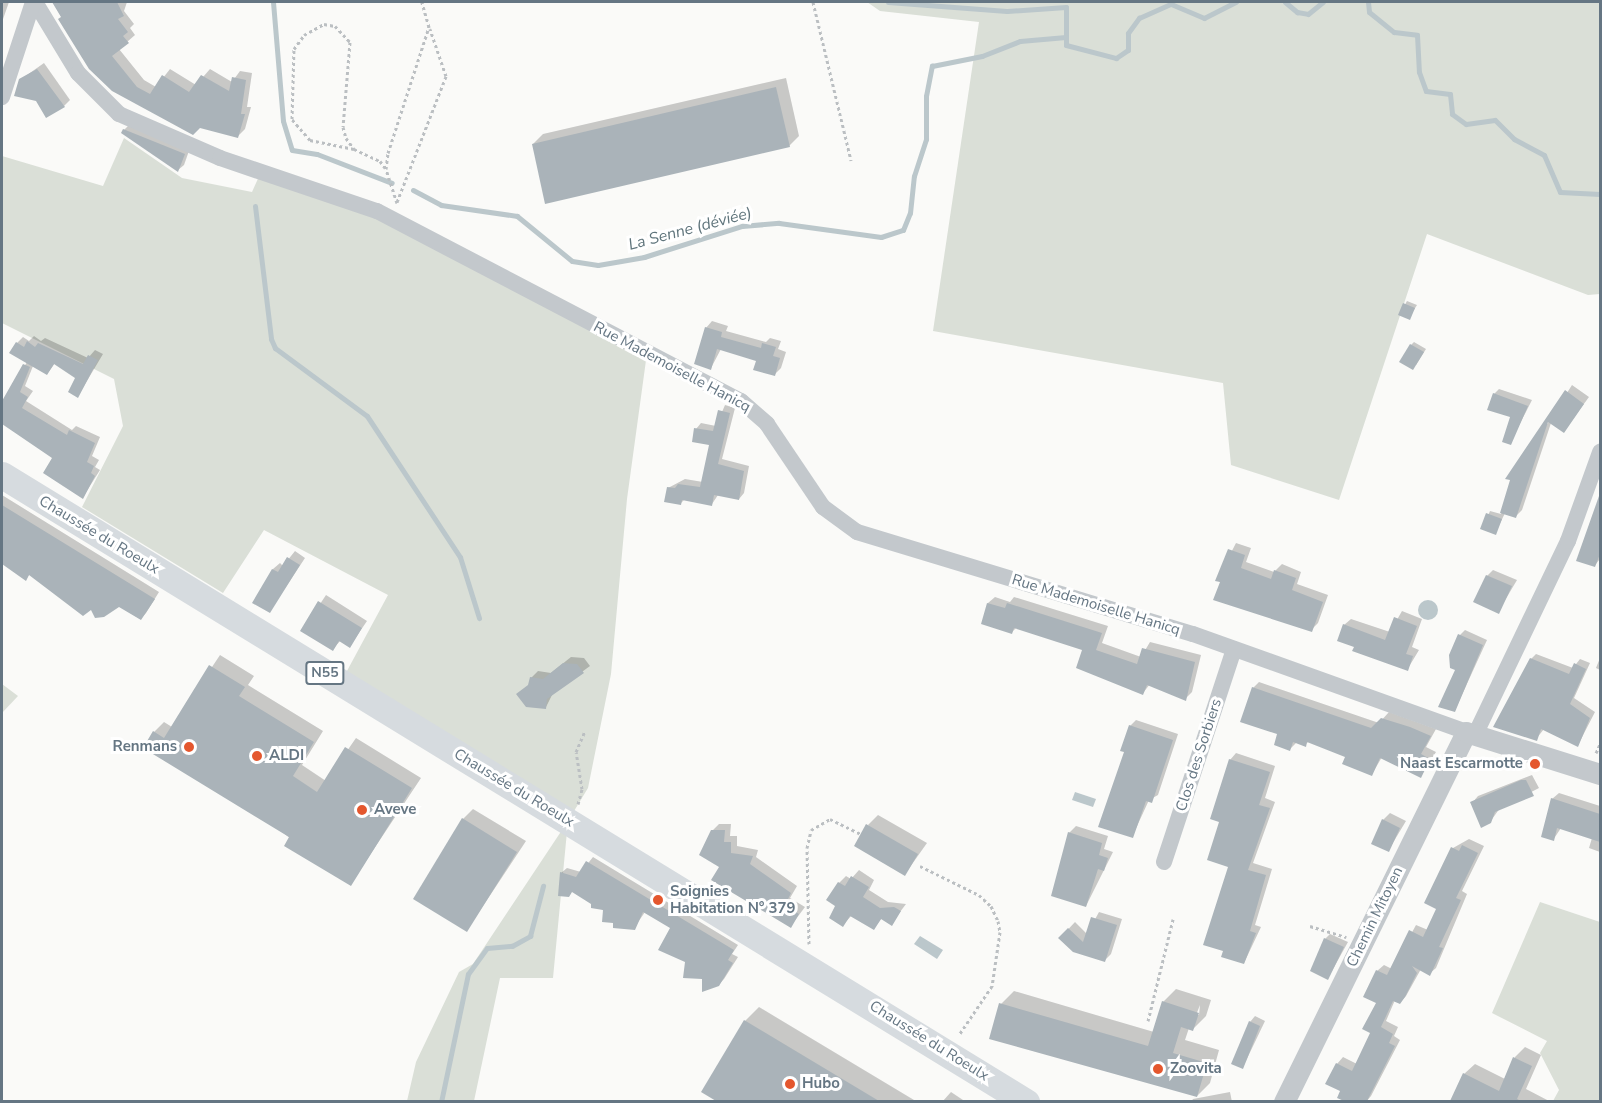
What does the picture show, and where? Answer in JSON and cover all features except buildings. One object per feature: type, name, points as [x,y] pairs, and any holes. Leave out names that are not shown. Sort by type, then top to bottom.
[{"type":"main road","name":"Chaussée du Roeulx","points":[[2,475],[1026,1101]]},
{"type":"street","points":[[2,98],[34,2]]},
{"type":"street","name":"Rue Mademoiselle Hanicq","points":[[34,2],[78,73],[120,114],[220,158],[393,211],[748,406],[767,424],[823,507],[857,532],[1233,649],[1470,733]]},
{"type":"street","name":"Chemin Mitoyen","points":[[1284,1101],[1362,943],[1568,541],[1600,452]]},
{"type":"street","name":"Clos des Sorbiers","points":[[1164,862],[1233,649]]},
{"type":"street","points":[[1470,733],[1600,774]]},
{"type":"path","points":[[393,211],[446,76],[422,2]]},
{"type":"path","points":[[813,2],[851,160]]},
{"type":"path","points":[[354,149],[343,127],[350,42],[335,26],[324,24],[304,35],[294,49],[292,119],[310,140],[354,149],[380,161],[386,169]]},
{"type":"path","points":[[393,211],[386,169],[387,153],[429,27]]},
{"type":"path","points":[[568,821],[581,798],[581,771],[576,752],[585,731]]},
{"type":"path","points":[[801,963],[810,940],[807,848],[811,830],[830,819],[861,834]]},
{"type":"path","points":[[920,866],[986,901],[995,913],[1000,932],[992,986],[974,1018],[946,1051]]},
{"type":"path","points":[[1148,1021],[1173,919]]},
{"type":"path","points":[[1310,926],[1362,943]]},
{"type":"shaded area","points":[[867,2],[1600,2],[1600,294],[1588,295],[1427,234],[1339,500],[1231,465],[1223,383],[933,331],[979,22],[880,11]]},
{"type":"shaded area","points":[[124,138],[182,178],[252,192],[261,172],[359,204],[647,353],[627,499],[611,674],[588,788],[568,821],[341,682],[388,595],[264,530],[223,593],[82,507],[123,426],[114,379],[2,323],[2,156],[103,186]]},
{"type":"shaded area","points":[[1428,600],[1435,603],[1438,610],[1435,617],[1428,620],[1421,617],[1418,610],[1421,603]]},
{"type":"shaded area","points":[[2,684],[18,696],[2,713]]},
{"type":"shaded area","points":[[1075,792],[1096,799],[1093,807],[1072,800]]},
{"type":"shaded area","points":[[568,821],[553,978],[500,978],[474,1101],[407,1101],[416,1062],[459,972],[473,964]]},
{"type":"shaded area","points":[[1540,902],[1600,922],[1600,1101],[1553,1101],[1559,1090],[1540,1053],[1547,1041],[1492,1013]]},
{"type":"shaded area","points":[[920,936],[943,950],[937,959],[914,944]]},
{"type":"waterway","name":"La Senne (déviée)","points":[[273,2],[283,121],[292,150],[317,154],[392,183]]},
{"type":"waterway","name":"La Senne (déviée)","points":[[888,2],[1007,11],[1066,7],[1066,45],[1116,58],[1128,50],[1128,33],[1139,18],[1171,4],[1204,18],[1236,2]]},
{"type":"waterway","points":[[1285,2],[1297,12],[1308,14],[1323,2]]},
{"type":"waterway","points":[[1368,2],[1369,12],[1394,32],[1417,35],[1419,72],[1426,91],[1450,94],[1452,114],[1466,124],[1495,120],[1514,139],[1544,155],[1560,192],[1600,194]]},
{"type":"waterway","name":"La Senne (déviée)","points":[[413,190],[441,205],[517,216],[572,261],[598,265],[644,257],[742,226],[779,223],[881,237],[903,230],[910,213],[914,176],[926,139],[926,96],[932,66],[982,56],[1020,41],[1066,37]]},
{"type":"waterway","points":[[255,206],[271,339],[275,348],[367,416],[460,557],[479,618]]},
{"type":"waterway","points":[[441,1102],[468,974],[487,948],[512,946],[530,936],[543,886]]},
{"type":"place","name":"Renmans","points":[[189,747]]},
{"type":"place","name":"ALDI","points":[[257,756]]},
{"type":"place","name":"Naast Escarmotte","points":[[1535,764]]},
{"type":"place","name":"Aveve","points":[[362,810]]},
{"type":"place","name":"Soignies Habitation N° 379","points":[[658,900]]},
{"type":"place","name":"Zoovita","points":[[1158,1069]]},
{"type":"place","name":"Hubo","points":[[790,1084]]}]
